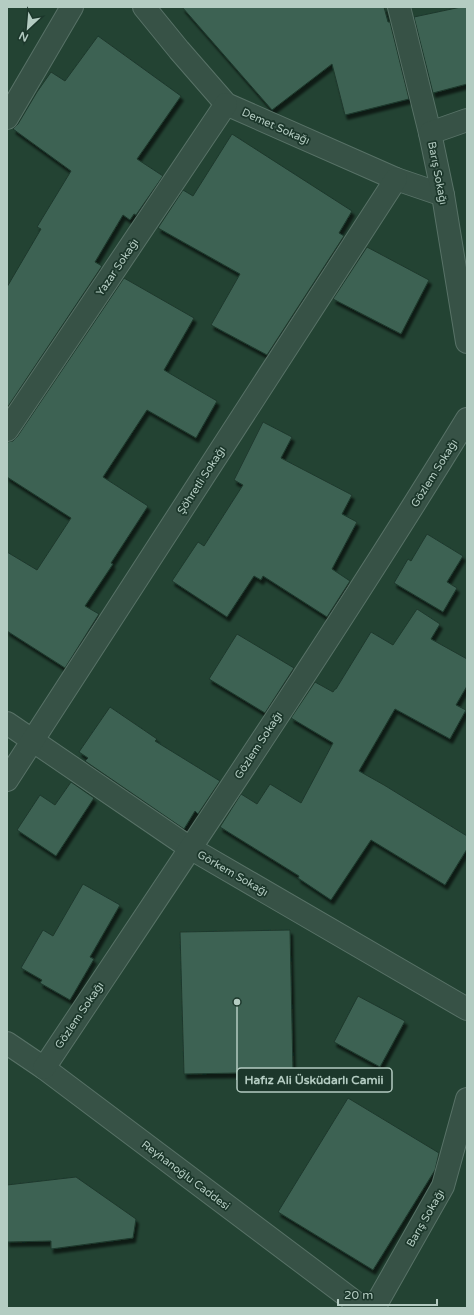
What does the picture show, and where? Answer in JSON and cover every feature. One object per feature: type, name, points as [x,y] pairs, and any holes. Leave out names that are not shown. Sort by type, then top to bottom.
[{"type":"street","points":[[7,118],[72,7]]},
{"type":"street","name":"Demet Sokağı","points":[[144,7],[226,104],[396,179],[443,195]]},
{"type":"street","name":"Barış Sokağı","points":[[399,7],[430,133],[443,195],[466,331]]},
{"type":"street","name":"Yazar Sokağı","points":[[7,430],[226,104]]},
{"type":"street","points":[[430,133],[467,120]]},
{"type":"street","name":"Şöhretli Sokağı","points":[[7,780],[396,179]]},
{"type":"street","name":"Gözlem Sokağı","points":[[44,1068],[400,527],[467,419]]},
{"type":"street","name":"Görkem Sokağı","points":[[7,723],[190,848],[467,1009]]},
{"type":"street","name":"Reyhanoğlu Caddesi","points":[[7,1043],[44,1068],[363,1308]]},
{"type":"street","name":"Barış Sokağı","points":[[374,1308],[443,1186],[467,1099]]},
{"type":"building","points":[[182,7],[384,7],[388,22],[390,22],[409,99],[345,115],[332,64],[272,110]]},
{"type":"building","points":[[467,7],[467,84],[433,93],[414,17]]},
{"type":"building","points":[[98,36],[181,96],[137,159],[163,176],[136,215],[134,214],[130,220],[123,215],[95,262],[102,266],[7,408],[7,287],[41,229],[37,227],[71,171],[13,129],[18,124],[51,72],[65,81]]},
{"type":"building","points":[[232,134],[352,211],[339,233],[344,236],[267,355],[211,325],[240,274],[158,228],[183,190],[193,196]]},
{"type":"building","points":[[367,247],[429,280],[401,334],[333,299]]},
{"type":"building","points":[[124,278],[194,318],[164,370],[217,401],[196,438],[147,410],[103,477],[148,506],[111,563],[113,564],[85,606],[99,614],[65,668],[7,631],[7,552],[37,570],[71,518],[7,477],[7,442],[13,441],[17,437]]},
{"type":"building","points":[[263,422],[292,437],[281,458],[352,495],[342,514],[357,522],[332,569],[350,581],[327,617],[263,576],[261,580],[254,576],[227,617],[172,581],[198,542],[204,546],[243,485],[234,480]]},
{"type":"building","points":[[427,534],[463,556],[447,582],[457,588],[443,612],[394,583],[408,559],[411,561]]},
{"type":"building","points":[[417,609],[440,624],[431,639],[467,659],[467,686],[456,705],[466,710],[450,739],[395,709],[359,771],[467,836],[467,849],[445,885],[371,840],[331,900],[298,878],[299,876],[220,827],[241,794],[257,804],[270,784],[301,803],[333,743],[291,718],[315,682],[333,692],[336,689],[371,632],[393,645]]},
{"type":"building","points":[[237,634],[294,668],[265,713],[209,679]]},
{"type":"building","points":[[110,707],[157,739],[155,741],[220,781],[198,814],[195,811],[184,829],[85,761],[88,758],[79,752]]},
{"type":"building","points":[[71,782],[94,798],[56,856],[17,830],[40,795],[55,805]]},
{"type":"building","points":[[83,884],[120,905],[90,957],[94,959],[70,1000],[40,983],[42,980],[21,968],[43,930],[53,936]]},
{"type":"building","points":[[290,930],[293,1072],[184,1074],[180,932]]},
{"type":"building","points":[[358,996],[405,1021],[380,1067],[334,1042]]},
{"type":"building","points":[[348,1098],[439,1153],[435,1170],[373,1270],[278,1212]]},
{"type":"building","points":[[76,1177],[136,1219],[133,1238],[51,1249],[51,1241],[7,1242],[7,1185]]},
{"type":"place","name":"Hafız Ali Üsküdarlı Camii","points":[[237,1002]]}]
